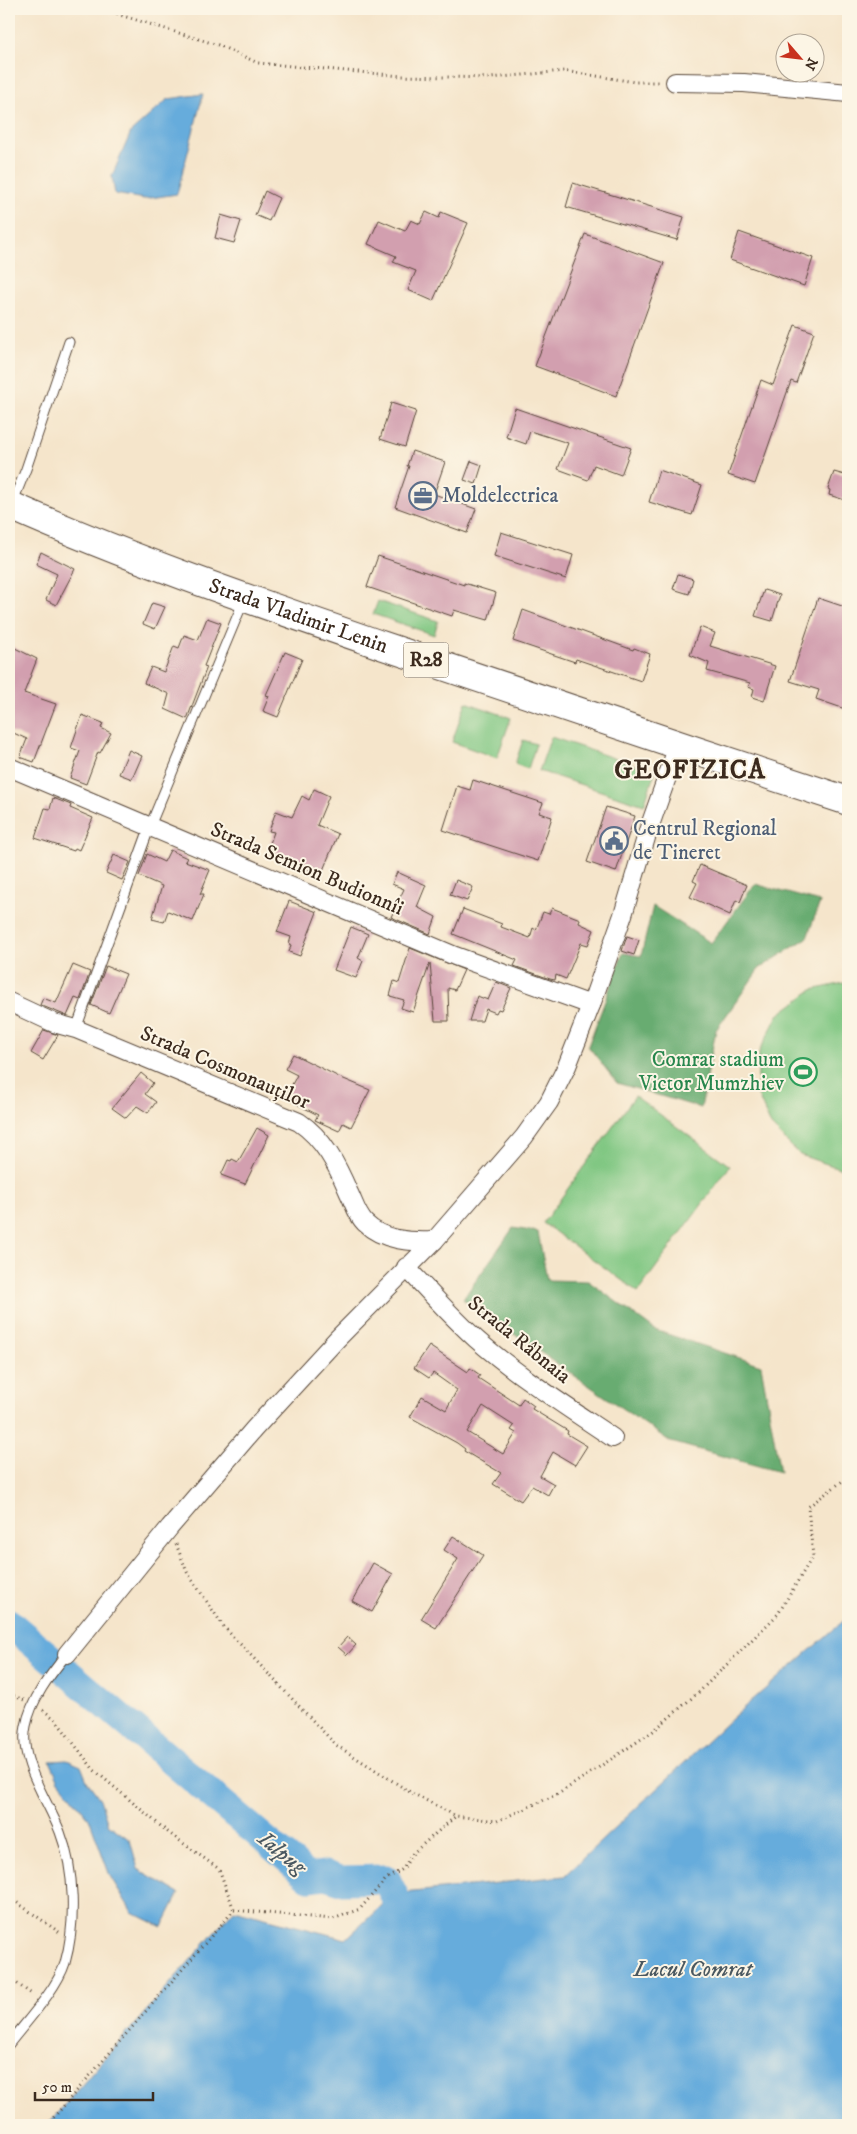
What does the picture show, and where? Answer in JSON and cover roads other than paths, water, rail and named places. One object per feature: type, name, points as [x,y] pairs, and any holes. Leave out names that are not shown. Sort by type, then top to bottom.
[{"type":"main road","name":"Strada Vladimir Lenin","points":[[10,506],[126,554],[245,598],[678,746],[848,801]]},
{"type":"street","points":[[675,82],[744,84],[848,92]]},
{"type":"street","points":[[67,1654],[170,1527],[254,1429],[406,1267],[434,1241],[524,1137],[549,1102],[567,1066],[591,1004],[623,915],[648,831],[678,746]]},
{"type":"street","name":"Strada Semion Budionnîi","points":[[9,767],[455,956],[591,1004]]},
{"type":"street","name":"Strada Cosmonauților","points":[[9,1002],[54,1023],[76,1029],[299,1122],[313,1133],[329,1153],[364,1222],[380,1233],[391,1237],[414,1242],[434,1241]]},
{"type":"street","name":"Strada Râbnaia","points":[[406,1267],[436,1301],[477,1340],[560,1402],[613,1438]]},
{"type":"lane","points":[[10,506],[26,469],[69,342]]},
{"type":"lane","points":[[76,1029],[150,826],[245,598]]},
{"type":"lane","points":[[9,2044],[53,1987],[64,1965],[70,1940],[73,1885],[61,1834],[25,1754],[26,1727],[34,1704],[50,1675],[67,1654]]},
{"type":"water","points":[[203,94],[177,194],[144,199],[115,194],[112,176],[131,132],[168,99]]},
{"type":"water","name":"Lacul Comrat","points":[[848,1617],[848,2125],[47,2125],[234,1910],[346,1939],[394,1894],[564,1876],[733,1717]]},
{"type":"water","points":[[67,1760],[81,1766],[87,1781],[100,1799],[108,1824],[130,1840],[138,1869],[179,1893],[162,1927],[132,1912],[110,1876],[89,1818],[59,1781],[50,1761]]},
{"type":"waterway","name":"Ialpug","points":[[9,1623],[309,1877],[325,1875],[341,1880],[386,1879],[411,1930]]},
{"type":"place","name":"Moldelectrica","points":[[423,496]]},
{"type":"place","name":"Centrul Regional de Tineret","points":[[614,841]]},
{"type":"place","name":"Comrat stadium Victor Mumzhiev","points":[[803,1072]]},
{"type":"district","name":"GEOFIZICA","points":[[690,770]]}]
